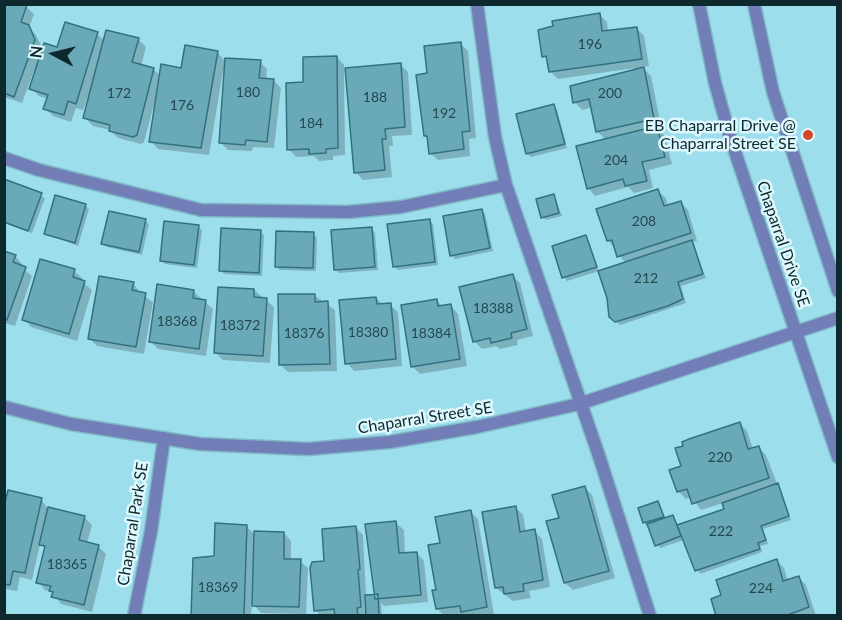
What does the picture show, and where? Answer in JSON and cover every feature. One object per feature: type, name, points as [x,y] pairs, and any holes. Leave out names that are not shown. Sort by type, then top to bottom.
[{"type":"street","points":[[477,4],[495,137],[506,185],[650,615]]},
{"type":"street","name":"Chaparral Drive SE","points":[[699,4],[723,112],[837,457]]},
{"type":"street","points":[[754,4],[776,101],[837,291]]},
{"type":"street","points":[[4,158],[39,171],[201,210],[348,212],[400,207],[506,185]]},
{"type":"street","name":"Chaparral Street SE","points":[[4,407],[70,424],[235,447],[343,447],[467,429],[579,404],[837,318]]},
{"type":"street","name":"Chaparral Park SE","points":[[134,615],[151,531],[164,438]]},
{"type":"building","points":[[4,4],[27,5],[21,22],[29,25],[35,40],[14,97],[4,93]]},
{"type":"building","points":[[600,13],[602,31],[637,27],[642,59],[549,72],[546,56],[542,57],[538,30],[553,26],[552,21]]},
{"type":"building","points":[[65,22],[98,32],[76,104],[68,101],[64,115],[43,109],[48,95],[29,89],[44,43],[57,47]]},
{"type":"building","points":[[106,30],[139,38],[132,62],[154,68],[137,135],[133,137],[109,131],[110,125],[83,118]]},
{"type":"building","points":[[461,42],[470,131],[462,132],[464,149],[429,154],[427,136],[424,136],[416,75],[427,73],[424,46]]},
{"type":"building","points":[[185,45],[218,51],[201,148],[149,142],[161,64],[181,68]]},
{"type":"building","points":[[337,56],[338,148],[326,149],[326,153],[309,154],[309,149],[287,150],[286,83],[303,82],[303,57]]},
{"type":"building","points":[[225,58],[261,60],[259,78],[274,79],[267,142],[246,140],[245,145],[219,143]]},
{"type":"building","points":[[401,63],[405,127],[385,129],[386,139],[382,139],[385,170],[354,173],[345,68]]},
{"type":"building","points":[[644,67],[654,119],[596,132],[589,99],[573,103],[570,86]]},
{"type":"building","points":[[554,104],[565,144],[526,154],[516,114]]},
{"type":"building","points":[[657,126],[665,157],[642,162],[647,181],[625,186],[623,179],[587,189],[576,146]]},
{"type":"building","points":[[4,179],[42,193],[28,231],[4,222]]},
{"type":"building","points":[[658,189],[664,206],[681,201],[691,233],[617,257],[612,240],[607,241],[596,209]]},
{"type":"building","points":[[554,194],[559,213],[541,218],[536,199]]},
{"type":"building","points":[[55,195],[86,204],[75,243],[44,234]]},
{"type":"building","points":[[482,209],[490,248],[450,256],[443,216]]},
{"type":"building","points":[[109,211],[146,219],[139,252],[101,244]]},
{"type":"building","points":[[430,219],[435,262],[393,267],[387,224]]},
{"type":"building","points":[[164,221],[199,225],[194,265],[160,261]]},
{"type":"building","points":[[372,227],[375,267],[334,270],[331,230]]},
{"type":"building","points":[[221,228],[261,230],[259,273],[219,271]]},
{"type":"building","points":[[276,231],[314,232],[313,268],[275,267]]},
{"type":"building","points":[[586,235],[597,267],[562,278],[552,246]]},
{"type":"building","points":[[692,240],[703,274],[678,282],[683,299],[668,306],[615,322],[609,317],[607,298],[598,271]]},
{"type":"building","points":[[4,251],[16,255],[13,262],[26,267],[7,320],[4,319]]},
{"type":"building","points":[[40,259],[75,269],[73,277],[85,281],[69,334],[22,320]]},
{"type":"building","points":[[513,274],[527,329],[511,333],[512,338],[491,343],[490,338],[473,342],[459,287]]},
{"type":"building","points":[[99,276],[134,282],[132,290],[146,293],[136,347],[88,339]]},
{"type":"building","points":[[157,284],[194,290],[193,298],[206,300],[199,349],[149,342]]},
{"type":"building","points":[[218,287],[254,289],[254,297],[267,298],[263,356],[214,353]]},
{"type":"building","points":[[278,294],[315,294],[315,302],[328,301],[330,364],[279,365]]},
{"type":"building","points":[[376,297],[377,304],[391,303],[396,359],[345,364],[339,300]]},
{"type":"building","points":[[437,299],[438,306],[451,304],[460,359],[411,367],[401,305]]},
{"type":"building","points":[[740,422],[748,449],[759,446],[769,478],[692,504],[687,489],[677,492],[669,470],[681,466],[675,448],[683,446],[682,442],[689,439]]},
{"type":"building","points":[[778,483],[789,516],[761,526],[766,540],[758,543],[760,549],[695,571],[677,525],[724,509],[722,503]]},
{"type":"building","points":[[585,486],[609,571],[564,583],[546,521],[559,518],[552,495]]},
{"type":"building","points":[[8,490],[42,498],[25,573],[13,571],[10,585],[4,584],[4,507]]},
{"type":"building","points":[[658,501],[664,517],[643,523],[638,508]]},
{"type":"building","points":[[516,506],[520,532],[535,529],[543,580],[523,584],[524,591],[504,594],[503,587],[495,588],[482,512]]},
{"type":"building","points":[[48,507],[85,516],[79,540],[99,545],[84,605],[51,597],[53,592],[49,591],[51,586],[36,583],[45,546],[39,545]]},
{"type":"building","points":[[471,510],[487,607],[461,612],[460,606],[436,609],[432,590],[436,590],[428,545],[440,543],[435,517]]},
{"type":"building","points":[[673,515],[681,536],[655,546],[647,524]]},
{"type":"building","points":[[396,521],[399,553],[417,552],[421,595],[375,599],[365,524]]},
{"type":"building","points":[[215,523],[247,525],[244,616],[191,616],[193,558],[214,556]]},
{"type":"building","points":[[356,526],[361,607],[357,608],[358,616],[335,616],[334,609],[314,611],[310,568],[312,562],[324,561],[322,529]]},
{"type":"building","points":[[254,531],[284,532],[284,559],[301,559],[299,607],[252,606]]},
{"type":"building","points":[[777,559],[783,581],[799,576],[809,607],[785,616],[716,616],[711,599],[721,595],[716,580]]},
{"type":"building","points":[[378,594],[379,616],[366,616],[365,595]]},
{"type":"place","name":"EB Chaparral Drive @ Chaparral Street SE","points":[[808,135]]}]
